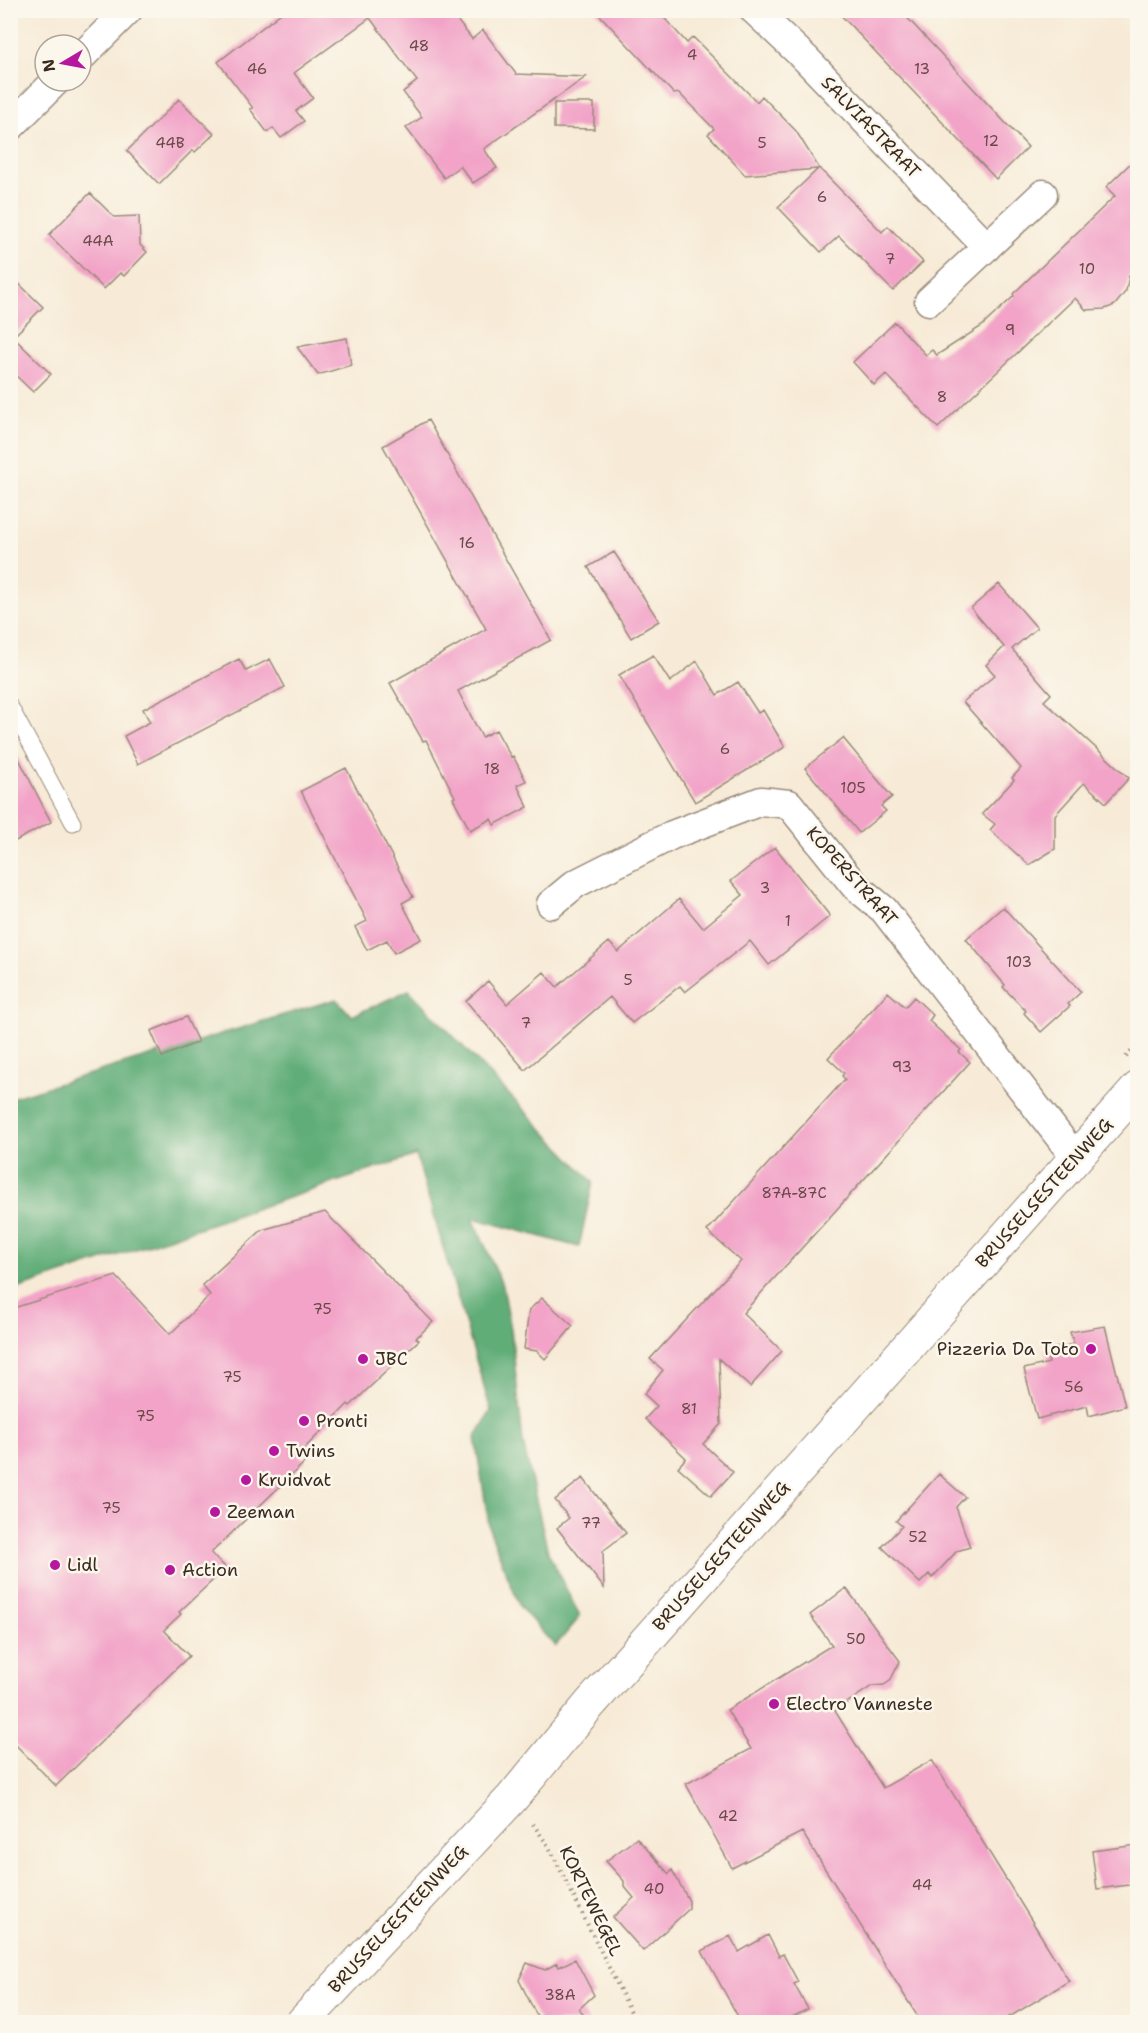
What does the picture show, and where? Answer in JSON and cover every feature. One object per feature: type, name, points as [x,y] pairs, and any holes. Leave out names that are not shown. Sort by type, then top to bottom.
[{"type":"main road","name":"BRUSSELSESTEENWEG","points":[[303,2022],[512,1798],[596,1697],[1137,1088]]},
{"type":"street","points":[[93,45],[128,10]]},
{"type":"street","name":"SALVIASTRAAT","points":[[754,10],[806,59],[987,246]]},
{"type":"street","points":[[10,127],[44,93]]},
{"type":"street","points":[[929,301],[1043,194]]},
{"type":"street","name":"KOPERSTRAAT","points":[[551,904],[575,884],[672,835],[761,801],[789,804],[854,885],[884,910],[1075,1157]]},
{"type":"lane","points":[[10,706],[73,823]]},
{"type":"path","name":"KORTEWEGEL","points":[[512,1798],[549,1847],[636,2022]]},
{"type":"green space","points":[[409,990],[593,1182],[579,1247],[473,1218],[503,1287],[511,1329],[523,1443],[548,1552],[580,1617],[555,1646],[520,1607],[490,1531],[475,1438],[491,1411],[416,1155],[11,1291],[11,1098],[336,999],[352,1016]]},
{"type":"building","points":[[285,10],[449,10],[472,39],[483,30],[516,74],[586,77],[484,149],[497,168],[473,183],[460,166],[444,178],[406,128],[422,117],[403,92],[417,81],[370,18],[294,73],[313,98],[296,111],[304,121],[281,138],[273,128],[267,132],[250,109],[253,108],[218,62]]},
{"type":"building","points":[[595,10],[657,10],[687,43],[693,37],[757,102],[762,96],[796,131],[819,168],[882,232],[888,226],[923,262],[893,291],[839,236],[821,252],[778,207],[818,169],[745,175],[708,134],[714,129],[679,93],[674,94]]},
{"type":"building","points":[[836,10],[900,10],[1028,147],[996,179]]},
{"type":"building","points":[[179,99],[214,134],[195,152],[193,150],[159,184],[127,151]]},
{"type":"building","points":[[554,103],[594,103],[594,129],[554,128]]},
{"type":"building","points":[[1137,157],[1137,268],[1129,276],[1126,291],[1115,305],[1105,309],[1086,310],[1075,298],[938,428],[886,374],[874,385],[853,362],[895,322],[926,355],[932,350],[937,355],[982,326],[1115,196],[1106,187]]},
{"type":"building","points":[[90,193],[114,217],[139,216],[140,245],[147,252],[124,276],[120,273],[104,289],[49,235]]},
{"type":"building","points":[[10,275],[43,307],[13,337],[51,374],[33,392],[10,370]]},
{"type":"building","points":[[347,338],[351,365],[318,375],[297,347]]},
{"type":"building","points":[[428,420],[551,640],[458,691],[482,737],[496,730],[526,781],[517,785],[528,807],[494,825],[491,819],[470,830],[426,740],[423,741],[390,683],[486,629],[383,446]]},
{"type":"building","points":[[614,552],[659,621],[631,638],[588,567]]},
{"type":"building","points":[[999,584],[1037,628],[1012,649],[1051,694],[1044,701],[1129,778],[1106,803],[1084,783],[1055,815],[1055,849],[1029,865],[990,830],[995,824],[982,814],[1014,780],[1012,778],[1021,768],[963,702],[995,675],[986,665],[1004,647],[971,608]]},
{"type":"building","points":[[653,655],[670,682],[697,661],[717,695],[738,682],[758,713],[763,710],[785,747],[695,802],[619,675]]},
{"type":"building","points":[[239,659],[246,671],[270,659],[285,687],[138,764],[124,736],[150,722],[143,709]]},
{"type":"building","points":[[843,738],[892,797],[881,806],[886,811],[859,833],[805,768]]},
{"type":"building","points":[[10,741],[51,822],[10,844]]},
{"type":"building","points":[[346,768],[413,897],[402,903],[421,939],[394,953],[387,940],[367,950],[355,927],[367,921],[301,791]]},
{"type":"building","points":[[775,847],[830,916],[769,965],[750,941],[685,992],[680,986],[632,1023],[610,997],[525,1070],[466,1001],[488,981],[507,1004],[544,972],[557,987],[609,942],[618,952],[679,899],[703,928],[743,895],[731,881]]},
{"type":"building","points":[[1003,907],[1081,992],[1068,1004],[1070,1006],[1041,1032],[966,939]]},
{"type":"building","points":[[888,992],[905,1007],[914,997],[933,1015],[929,1021],[961,1050],[959,1052],[970,1062],[743,1313],[782,1351],[750,1387],[719,1359],[721,1424],[703,1444],[733,1472],[711,1496],[678,1467],[686,1458],[645,1419],[657,1406],[644,1394],[663,1370],[650,1359],[741,1261],[707,1231],[845,1079],[842,1076],[844,1073],[828,1058]]},
{"type":"building","points":[[186,1017],[198,1042],[162,1057],[151,1031]]},
{"type":"building","points":[[325,1212],[433,1322],[416,1338],[419,1340],[350,1406],[348,1404],[299,1454],[306,1461],[211,1553],[226,1568],[179,1612],[181,1614],[164,1630],[189,1656],[56,1786],[10,1739],[10,1309],[116,1276],[170,1334],[210,1295],[202,1285],[262,1230]]},
{"type":"building","points":[[542,1298],[573,1326],[545,1359],[537,1351],[524,1349],[529,1310]]},
{"type":"building","points":[[1105,1326],[1125,1406],[1089,1416],[1087,1406],[1037,1419],[1024,1369],[1049,1363],[1045,1350],[1074,1344],[1070,1332]]},
{"type":"building","points":[[939,1474],[965,1497],[956,1507],[970,1547],[957,1551],[932,1578],[929,1574],[920,1583],[882,1547],[902,1526],[896,1521]]},
{"type":"building","points":[[583,1478],[626,1533],[603,1551],[604,1588],[557,1528],[569,1518],[555,1500]]},
{"type":"building","points":[[846,1588],[900,1661],[890,1681],[884,1685],[872,1686],[835,1711],[883,1788],[932,1760],[1069,1981],[1001,2022],[921,2022],[802,1832],[732,1868],[686,1784],[751,1749],[727,1710],[832,1645],[810,1615]]},
{"type":"building","points":[[637,1838],[669,1874],[672,1870],[689,1901],[689,1909],[643,1951],[613,1917],[634,1898],[624,1886],[624,1881],[606,1861]]},
{"type":"building","points":[[1137,1845],[1137,1884],[1097,1889],[1092,1851]]},
{"type":"building","points":[[768,1935],[779,1956],[783,1954],[798,1982],[794,1984],[808,2009],[783,2022],[741,2022],[702,1951],[730,1936],[739,1952]]},
{"type":"building","points":[[575,1959],[594,1995],[579,2009],[589,2022],[540,2022],[519,1980],[527,1963],[545,1970],[557,1963],[559,1967]]},
{"type":"place","name":"Pizzeria Da Toto","points":[[1091,1349]]},
{"type":"place","name":"JBC","points":[[363,1359]]},
{"type":"place","name":"Pronti","points":[[304,1421]]},
{"type":"place","name":"Twins","points":[[274,1451]]},
{"type":"place","name":"Kruidvat","points":[[246,1480]]},
{"type":"place","name":"Zeeman","points":[[215,1512]]},
{"type":"place","name":"Lidl","points":[[55,1565]]},
{"type":"place","name":"Action","points":[[170,1570]]},
{"type":"place","name":"Electro Vanneste","points":[[774,1704]]}]
